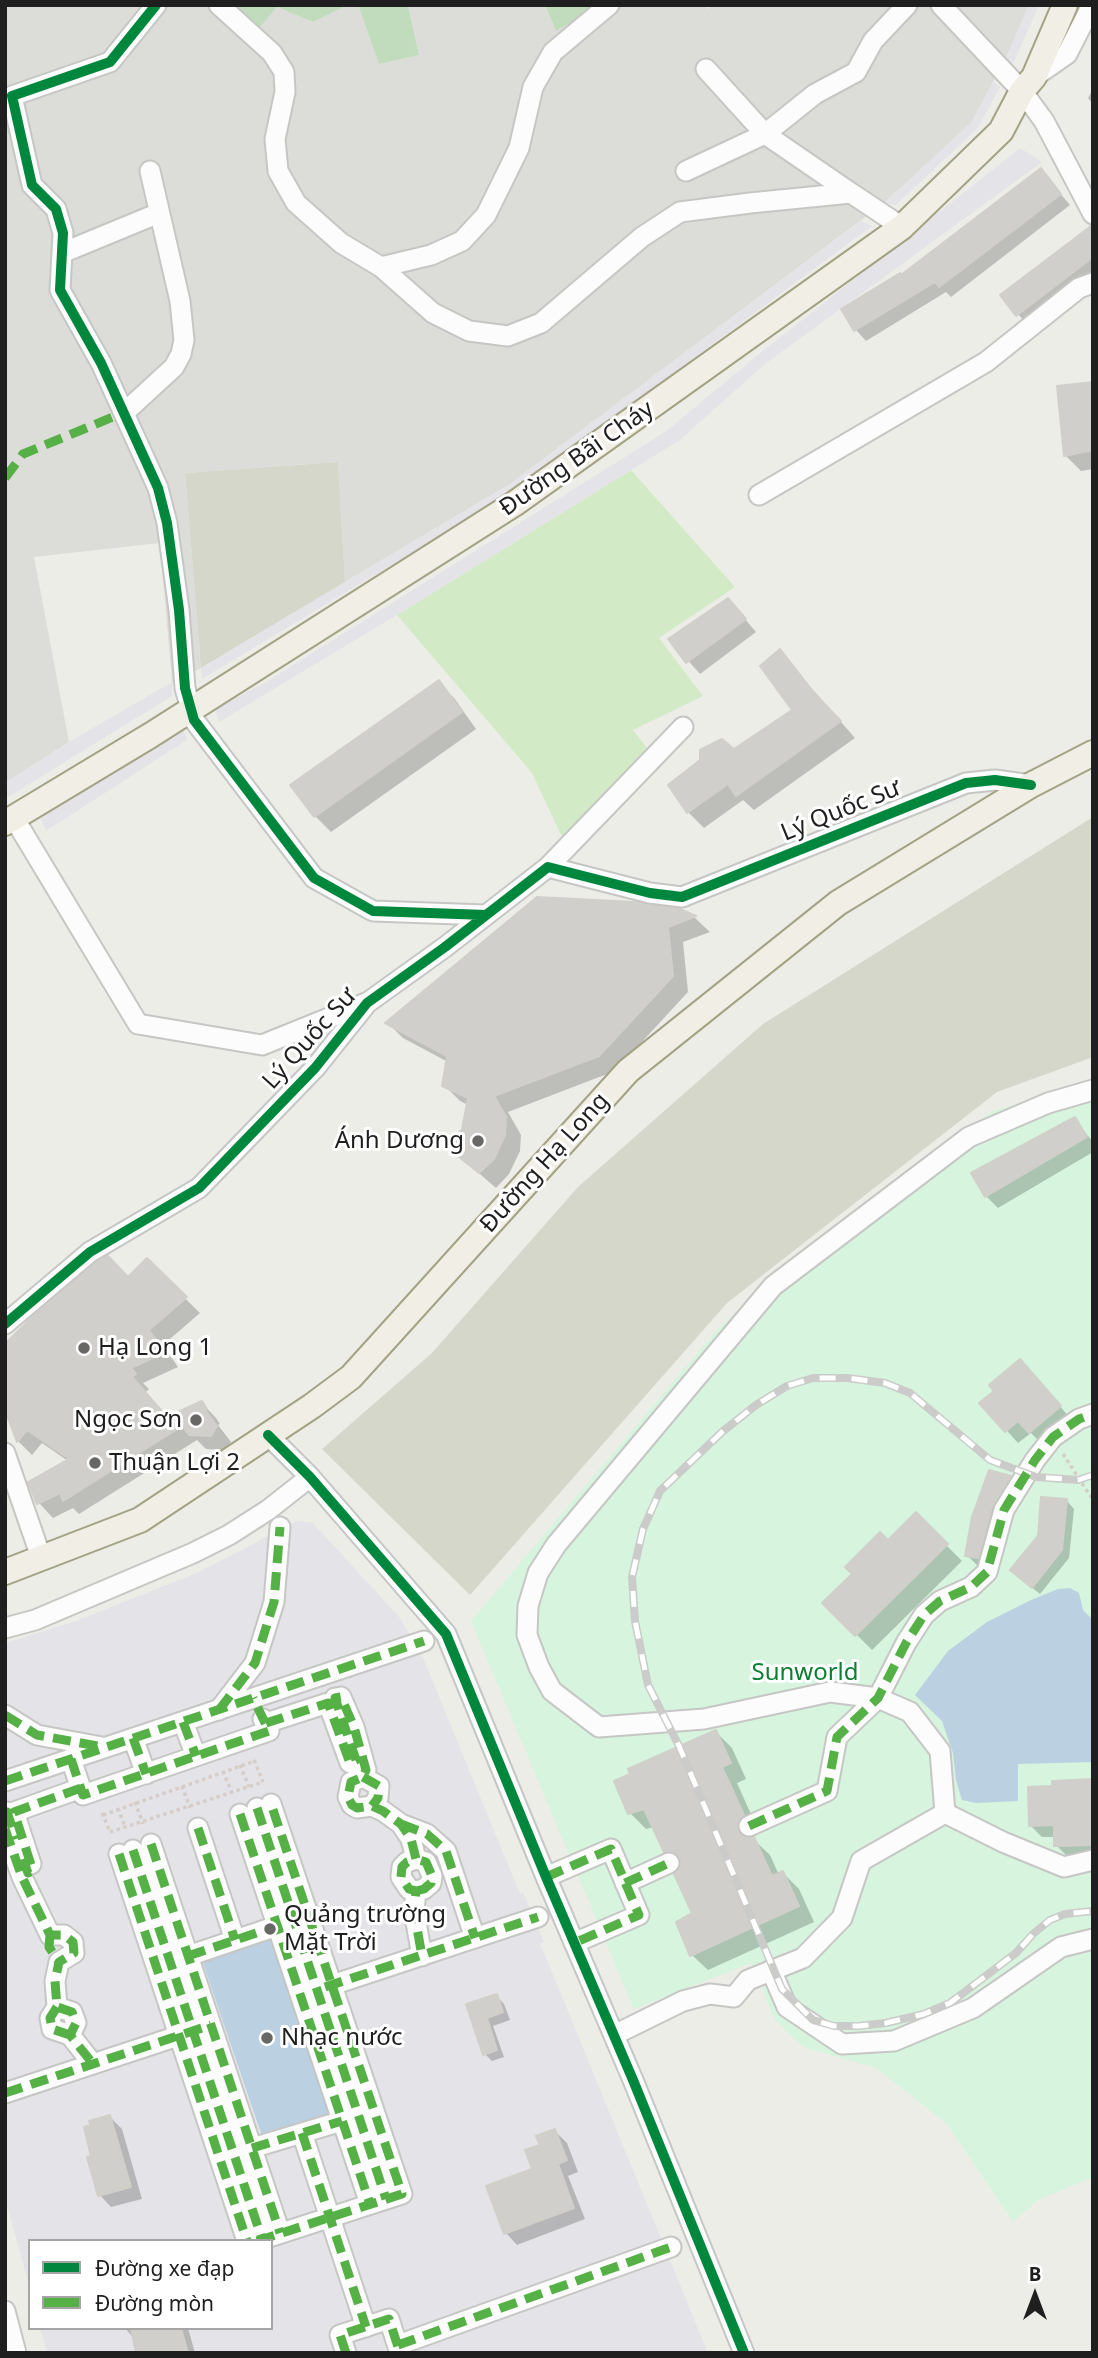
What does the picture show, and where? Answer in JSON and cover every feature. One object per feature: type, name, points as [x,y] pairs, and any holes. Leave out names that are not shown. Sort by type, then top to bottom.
[{"type":"main road","name":"Đường Bãi Cháy","points":[[10,820],[191,709],[514,504],[902,227],[1001,131],[1028,84],[1065,5]]},
{"type":"main road","name":"Đường Hạ Long","points":[[5,1572],[140,1520],[351,1377],[628,1072],[838,903],[1031,785],[1093,753]]},
{"type":"street","points":[[156,5],[110,62],[12,96],[32,185],[56,209],[63,233],[60,290],[101,363],[158,488],[167,523],[179,610],[185,688],[191,709],[197,725],[314,878],[373,911],[486,915]]},
{"type":"street","points":[[219,5],[272,53],[284,72],[285,92],[275,139],[278,171],[296,202],[341,243],[381,267],[433,313],[469,331],[508,336],[541,323],[642,237],[680,212],[750,202],[851,193]]},
{"type":"street","points":[[381,267],[431,255],[452,246],[462,240],[486,215],[519,148],[533,87],[553,52],[609,5]]},
{"type":"street","points":[[686,170],[765,134],[815,94],[856,72],[873,41],[907,5]]},
{"type":"street","points":[[941,5],[1028,84],[1044,121],[1093,214]]},
{"type":"street","points":[[1028,84],[1066,54],[1092,5]]},
{"type":"street","points":[[706,69],[765,134],[902,227]]},
{"type":"street","points":[[125,412],[174,367],[184,340],[180,301],[150,170]]},
{"type":"street","points":[[62,253],[159,214]]},
{"type":"street","points":[[759,495],[986,362],[1079,288],[1093,283]]},
{"type":"street","points":[[548,867],[683,727]]},
{"type":"street","name":"Lý Quốc Sư","points":[[5,1324],[90,1252],[199,1188],[316,1068],[367,1003],[548,867],[650,893],[681,897],[966,783],[995,780],[1031,785]]},
{"type":"street","points":[[10,820],[138,1024],[262,1045],[367,1003]]},
{"type":"street","points":[[945,1813],[940,1751],[911,1712],[878,1698],[830,1692],[704,1719],[599,1727],[552,1691],[527,1635],[528,1606],[538,1573],[556,1545],[773,1286],[969,1137],[1048,1103],[1093,1090]]},
{"type":"street","points":[[749,1826],[827,1791],[837,1737],[878,1698],[905,1643],[924,1615],[940,1601],[971,1587],[987,1572],[1004,1510],[1035,1460],[1053,1437],[1079,1419],[1093,1414]]},
{"type":"street","points":[[268,1435],[310,1477],[446,1634],[744,2353]]},
{"type":"street","points":[[5,1453],[41,1560]]},
{"type":"street","points":[[5,1628],[61,1610],[193,1553],[229,1535],[268,1510],[310,1477]]},
{"type":"street","points":[[219,1710],[255,1663],[274,1602],[280,1527]]},
{"type":"street","points":[[5,1781],[424,1641]]},
{"type":"street","points":[[265,1723],[328,1703],[350,1763],[356,1760],[335,1698],[341,1697],[354,1727],[366,1770],[363,1777],[351,1782],[348,1797],[357,1808],[372,1806],[401,1824],[427,1834],[446,1851],[475,1938]]},
{"type":"street","points":[[5,1812],[28,1873],[33,1871],[14,1812],[146,1774],[269,1731],[253,1698]]},
{"type":"street","points":[[5,1715],[37,1735],[105,1748]]},
{"type":"street","points":[[183,1722],[222,1747]]},
{"type":"street","points":[[133,1738],[146,1774]]},
{"type":"street","points":[[71,1759],[103,1787]]},
{"type":"street","points":[[256,1809],[277,1926],[316,1990],[342,2121],[378,2202]]},
{"type":"street","points":[[256,1809],[316,1990],[378,2202]]},
{"type":"street","points":[[945,1813],[1003,1842],[1064,1867],[1093,1860]]},
{"type":"street","points":[[614,2035],[683,2001],[710,1994],[734,1997],[748,1980],[803,1958],[842,1918],[861,1861],[945,1813]]},
{"type":"street","points":[[401,1824],[411,1839],[416,1859],[402,1867],[401,1877],[408,1889],[416,1891],[414,1911],[422,1956]]},
{"type":"street","points":[[198,1828],[235,1940]]},
{"type":"street","points":[[5,1829],[22,1877],[50,1935],[64,1935],[73,1942],[74,1953],[59,1962],[55,1981],[57,2007],[72,2012],[76,2023],[70,2035],[93,2064]]},
{"type":"street","points":[[134,1849],[188,1956],[194,2030],[252,2148],[262,2239]]},
{"type":"street","points":[[134,1849],[262,2239]]},
{"type":"street","points":[[546,1877],[611,1849],[639,1915],[574,1943]]},
{"type":"street","points":[[625,1883],[669,1863]]},
{"type":"street","points":[[316,1990],[538,1917]]},
{"type":"street","points":[[188,1956],[277,1926]]},
{"type":"street","points":[[771,1970],[787,2007],[842,2044],[894,2041],[973,2008],[1061,1947],[1093,1939]]},
{"type":"street","points":[[5,2093],[194,2030]]},
{"type":"street","points":[[252,2148],[342,2121]]},
{"type":"street","points":[[302,2133],[366,2327]]},
{"type":"street","points":[[262,2239],[378,2202]]},
{"type":"street","points":[[346,2353],[340,2335],[389,2319],[399,2349],[671,2248]]},
{"type":"street","points":[[5,2311],[16,2353]]},
{"type":"path","points":[[1053,1437],[1093,1500]]},
{"type":"path","points":[[222,1747],[255,1761],[263,1782],[256,1809]]},
{"type":"path","points":[[222,1747],[241,1766],[256,1809]]},
{"type":"path","points":[[222,1747],[224,1772],[231,1792],[256,1809]]},
{"type":"path","points":[[103,1815],[255,1761]]},
{"type":"path","points":[[174,1764],[198,1828]]},
{"type":"path","points":[[103,1787],[103,1815],[110,1832],[263,1782]]},
{"type":"path","points":[[103,1787],[135,1803],[142,1822],[134,1849]]},
{"type":"path","points":[[103,1787],[118,1810],[134,1849]]},
{"type":"shaded area","points":[[5,5],[235,5],[260,26],[277,7],[313,22],[348,5],[358,5],[379,64],[419,55],[408,5],[545,5],[556,31],[602,5],[704,5],[708,9],[711,5],[1029,5],[1005,60],[971,123],[884,203],[510,484],[345,582],[338,462],[185,473],[201,668],[172,682],[160,543],[34,557],[69,742],[5,783]]},
{"type":"shaded area","points":[[1029,5],[1039,5],[1013,64],[1005,60]]},
{"type":"shaded area","points":[[993,82],[1000,87],[978,128],[896,205],[884,203],[971,123]]},
{"type":"shaded area","points":[[1020,148],[1042,162],[765,364],[680,440],[219,722],[215,709],[266,682],[665,432],[759,354]]},
{"type":"shaded area","points":[[861,221],[872,226],[514,491],[202,679],[201,668],[510,484]]},
{"type":"shaded area","points":[[338,462],[345,582],[201,668],[185,473]]},
{"type":"shaded area","points":[[172,682],[172,696],[5,799],[5,783]]},
{"type":"shaded area","points":[[182,726],[187,740],[46,831],[40,817]]},
{"type":"shaded area","points":[[1093,817],[1093,1057],[997,1092],[727,1303],[470,1595],[322,1449],[432,1353],[578,1187],[763,1024]]},
{"type":"shaded area","name":"Quảng trường Mặt Trời","points":[[297,1521],[313,1523],[400,1618],[424,1660],[520,1894],[523,1892],[544,1942],[540,1943],[708,2353],[47,2353],[41,2330],[273,2330],[273,2239],[28,2239],[28,2282],[5,2198],[5,1643],[76,1621],[199,1572]]},
{"type":"green space","points":[[235,5],[348,5],[313,22],[277,7],[260,27]]},
{"type":"green space","points":[[358,5],[408,5],[419,55],[379,64]]},
{"type":"green space","points":[[545,5],[602,5],[556,31]]},
{"type":"green space","points":[[631,470],[735,587],[659,638],[703,696],[633,730],[647,748],[562,837],[532,773],[397,615]]},
{"type":"green space","name":"Sunworld","points":[[1093,1082],[1093,2177],[1038,2200],[1013,2222],[947,2124],[876,2068],[803,2047],[775,2020],[751,1963],[634,2009],[471,1621],[722,1324],[992,1111]]},
{"type":"water","points":[[1070,1588],[1079,1593],[1083,1610],[1093,1620],[1093,1762],[1018,1764],[1018,1801],[976,1803],[962,1800],[956,1780],[953,1753],[942,1721],[915,1695],[948,1651],[987,1622],[1031,1600],[1058,1589]]},
{"type":"water","name":"Nhạc nước","points":[[272,1936],[333,2116],[263,2139],[202,1960]]},
{"type":"building","points":[[1041,168],[1061,194],[939,287],[935,282],[854,331],[841,309],[900,273],[901,275]]},
{"type":"building","points":[[1091,226],[1093,257],[1016,316],[1000,295]]},
{"type":"building","points":[[1093,382],[1093,450],[1064,456],[1057,386]]},
{"type":"building","points":[[728,598],[746,619],[686,663],[668,639]]},
{"type":"building","points":[[780,649],[815,694],[841,721],[736,796],[728,784],[687,813],[668,785],[700,760],[700,750],[722,739],[734,749],[792,710],[760,666]]},
{"type":"building","points":[[439,680],[462,712],[314,817],[290,785]]},
{"type":"building","points":[[537,897],[634,902],[680,909],[696,916],[668,927],[673,976],[599,1056],[494,1096],[506,1117],[505,1135],[494,1159],[479,1173],[448,1148],[462,1129],[468,1098],[442,1086],[447,1056],[385,1023]]},
{"type":"building","points":[[1075,1117],[1087,1137],[985,1197],[971,1173]]},
{"type":"building","name":"Hạ Long 1","points":[[108,1256],[128,1277],[147,1258],[187,1297],[149,1330],[165,1352],[131,1368],[136,1374],[132,1377],[167,1417],[202,1401],[217,1426],[211,1436],[189,1435],[182,1426],[63,1501],[60,1493],[37,1504],[28,1482],[69,1459],[27,1430],[17,1442],[5,1410],[5,1344],[30,1319],[97,1262]]},
{"type":"building","points":[[1020,1359],[1061,1406],[1029,1433],[1018,1421],[1005,1432],[979,1403],[994,1391],[989,1385]]},
{"type":"building","points":[[989,1470],[1011,1476],[992,1506],[978,1558],[965,1556],[972,1517]]},
{"type":"building","points":[[1041,1497],[1067,1499],[1062,1550],[1032,1588],[1010,1570],[1038,1536]]},
{"type":"building","points":[[916,1512],[948,1544],[855,1636],[822,1603],[852,1574],[845,1567],[880,1532],[888,1540]]},
{"type":"building","points":[[716,1730],[731,1763],[722,1767],[744,1815],[737,1824],[738,1832],[747,1838],[754,1837],[772,1876],[783,1871],[799,1906],[690,1956],[676,1922],[692,1913],[674,1874],[679,1870],[680,1859],[676,1853],[664,1852],[644,1809],[628,1814],[614,1781],[630,1774],[628,1769]]},
{"type":"building","points":[[1093,1779],[1093,1845],[1054,1846],[1054,1825],[1029,1826],[1028,1787],[1052,1786],[1052,1781]]},
{"type":"building","points":[[497,1994],[503,2012],[487,2018],[497,2050],[483,2055],[466,2004]]},
{"type":"building","points":[[110,2115],[131,2187],[98,2196],[87,2157],[91,2156],[84,2127],[91,2125],[89,2121]]},
{"type":"building","points":[[555,2129],[567,2160],[558,2164],[574,2208],[504,2234],[486,2186],[532,2169],[525,2150],[540,2145],[536,2136]]},
{"type":"building","points":[[131,2330],[182,2330],[188,2353],[136,2353]]},
{"type":"railway","points":[[1093,1475],[1078,1480],[1036,1477],[990,1460],[910,1393],[885,1383],[847,1378],[813,1378],[787,1386],[756,1405],[722,1432],[660,1491],[643,1529],[632,1577],[635,1621],[648,1685],[679,1746],[782,1989],[813,2020],[834,2026],[859,2026],[924,2014],[950,2003],[1016,1953],[1050,1920],[1065,1914],[1093,1911]]},
{"type":"marked path","points":[[5,478],[23,454],[125,412]]},
{"type":"marked path","points":[[749,1826],[827,1791],[837,1737],[878,1698],[906,1643],[924,1615],[940,1601],[971,1587],[987,1572],[1004,1510],[1035,1460],[1053,1437],[1079,1419],[1093,1414]]},
{"type":"marked path","points":[[219,1710],[255,1663],[274,1602],[280,1527]]},
{"type":"marked path","points":[[5,1781],[424,1641]]},
{"type":"marked path","points":[[266,1723],[328,1703],[350,1763],[356,1760],[335,1698],[341,1697],[354,1727],[366,1770],[363,1777],[351,1782],[348,1797],[357,1808],[372,1806],[383,1811],[401,1824],[411,1839],[416,1859],[402,1867],[401,1877],[409,1889],[416,1891],[414,1911],[422,1956]]},
{"type":"marked path","points":[[71,1759],[83,1795],[269,1731],[253,1698]]},
{"type":"marked path","points":[[5,1715],[37,1735],[103,1747]]},
{"type":"marked path","points":[[183,1722],[196,1756]]},
{"type":"marked path","points":[[133,1738],[146,1774]]},
{"type":"marked path","points":[[363,1777],[379,1786],[378,1798],[372,1806]]},
{"type":"marked path","points":[[23,1859],[28,1873],[33,1871],[14,1812],[81,1788]]},
{"type":"marked path","points":[[263,2239],[402,2194],[271,1804]]},
{"type":"marked path","points":[[257,1808],[386,2199]]},
{"type":"marked path","points":[[5,1812],[16,1839]]},
{"type":"marked path","points":[[240,1814],[370,2204]]},
{"type":"marked path","points":[[401,1824],[427,1834],[446,1851],[475,1938]]},
{"type":"marked path","points":[[198,1828],[235,1940]]},
{"type":"marked path","points":[[5,1829],[22,1877],[50,1935],[64,1935],[73,1942],[74,1953],[59,1962],[55,1981],[57,2007],[72,2012],[76,2023],[70,2035],[93,2064]]},
{"type":"marked path","points":[[151,1844],[280,2233]]},
{"type":"marked path","points":[[546,1877],[611,1849],[639,1915],[574,1943]]},
{"type":"marked path","points":[[133,1850],[262,2239]]},
{"type":"marked path","points":[[119,1854],[246,2239]]},
{"type":"marked path","points":[[416,1859],[426,1862],[432,1876],[431,1883],[416,1891]]},
{"type":"marked path","points":[[625,1883],[669,1863]]},
{"type":"marked path","points":[[325,1987],[538,1917]]},
{"type":"marked path","points":[[188,1956],[277,1926]]},
{"type":"marked path","points":[[50,1935],[49,1947],[59,1962]]},
{"type":"marked path","points":[[57,2007],[50,2018],[52,2029],[70,2035]]},
{"type":"marked path","points":[[5,2093],[211,2025]]},
{"type":"marked path","points":[[252,2148],[342,2121]]},
{"type":"marked path","points":[[302,2133],[366,2327]]},
{"type":"marked path","points":[[398,2345],[671,2247]]},
{"type":"marked path","points":[[346,2353],[340,2335],[389,2319],[400,2353]]},
{"type":"cycle path","points":[[156,5],[110,62],[12,96],[32,185],[56,209],[63,233],[60,290],[101,363],[158,488],[167,523],[179,610],[185,688],[194,720],[314,878],[373,911],[486,915]]},
{"type":"cycle path","points":[[5,1324],[90,1252],[199,1188],[315,1068],[367,1003],[548,867],[650,893],[682,897],[966,783],[995,780],[1031,785]]},
{"type":"cycle path","points":[[268,1435],[310,1477],[446,1634],[744,2353]]},
{"type":"place","name":"Ánh Dương","points":[[478,1141]]},
{"type":"place","name":"Hạ Long 1","points":[[84,1348]]},
{"type":"place","name":"Ngọc Sơn","points":[[196,1420]]},
{"type":"place","name":"Thuận Lợi 2","points":[[95,1463]]},
{"type":"place","name":"Quảng trường Mặt Trời","points":[[270,1929]]},
{"type":"place","name":"Nhạc nước","points":[[267,2038]]}]
